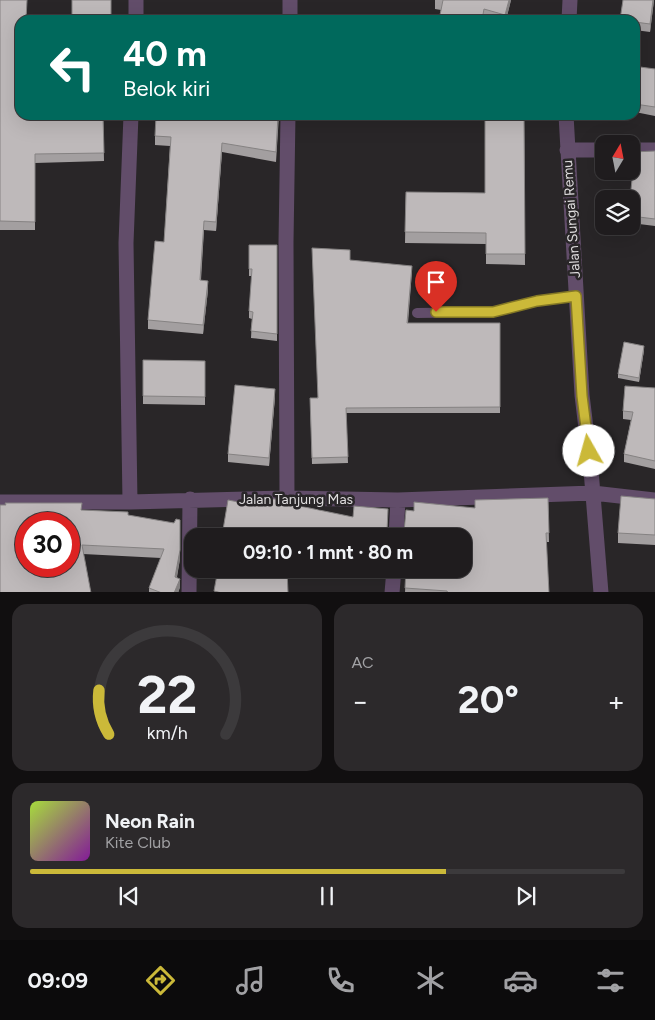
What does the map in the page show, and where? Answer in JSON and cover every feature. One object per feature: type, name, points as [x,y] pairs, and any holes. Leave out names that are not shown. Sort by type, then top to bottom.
[{"type":"street","points":[[136,0],[136,15]]},
{"type":"street","points":[[290,0],[290,15]]},
{"type":"street","points":[[569,15],[570,0]]},
{"type":"street","points":[[130,502],[126,243],[131,120]]},
{"type":"street","points":[[287,498],[286,242],[288,120]]},
{"type":"street","name":"Jalan Sungai Remu","points":[[566,120],[582,396],[601,592]]},
{"type":"street","points":[[567,150],[595,150]]},
{"type":"street","points":[[640,150],[655,150]]},
{"type":"street","name":"Jalan Tanjung Mas","points":[[0,502],[130,502],[287,498],[398,500],[593,494],[655,500]]},
{"type":"street","points":[[189,592],[190,499]]},
{"type":"street","points":[[396,528],[398,500]]},
{"type":"street","points":[[392,592],[393,578]]},
{"type":"lane","points":[[417,313],[493,312],[537,301],[576,296]]},
{"type":"building","points":[[0,0],[27,0],[26,15],[15,15],[15,120],[103,120],[104,153],[35,154],[35,222],[0,221]]},
{"type":"building","points":[[72,0],[111,0],[111,15],[72,15]]},
{"type":"building","points":[[443,0],[509,0],[505,15],[484,9],[483,15],[440,15]]},
{"type":"building","points":[[623,0],[653,0],[650,24],[640,23],[640,15],[621,15]]},
{"type":"building","points":[[640,67],[655,69],[655,107],[640,105]]},
{"type":"building","points":[[156,120],[278,120],[276,152],[222,143],[216,222],[204,221],[200,280],[208,281],[203,325],[148,320],[155,241],[164,242],[171,137],[155,136]]},
{"type":"building","points":[[485,120],[524,120],[525,254],[486,254],[486,233],[405,232],[406,192],[485,193]]},
{"type":"building","points":[[655,151],[655,219],[640,217],[640,190],[631,190],[632,180],[640,180],[640,152]]},
{"type":"building","points":[[249,245],[277,245],[277,334],[251,331],[253,312],[249,311],[252,269],[249,269]]},
{"type":"building","points":[[312,248],[350,250],[350,260],[412,266],[407,323],[500,323],[500,407],[346,408],[348,457],[312,458],[310,398],[318,398]]},
{"type":"building","points":[[624,342],[644,346],[639,378],[618,374]]},
{"type":"building","points":[[143,360],[205,361],[205,397],[143,396]]},
{"type":"building","points":[[235,385],[275,389],[269,458],[228,454]]},
{"type":"building","points":[[625,386],[655,388],[655,461],[624,454],[633,412],[623,411]]},
{"type":"building","points":[[621,496],[655,499],[655,535],[618,533]]},
{"type":"building","points":[[548,498],[549,533],[546,533],[549,592],[448,592],[405,588],[406,578],[472,578],[472,528],[404,528],[406,510],[414,511],[414,502],[475,508],[475,500]]},
{"type":"building","points":[[260,499],[286,499],[285,503],[353,517],[354,506],[388,509],[387,528],[223,528],[228,500],[259,506]]},
{"type":"building","points":[[5,503],[82,503],[81,510],[128,512],[128,515],[174,523],[176,519],[180,520],[180,550],[175,577],[180,579],[174,592],[159,592],[149,588],[164,549],[82,545],[91,592],[0,592],[0,505],[6,505]]},
{"type":"building","points":[[216,578],[287,578],[288,592],[214,591]]},
{"type":"route","points":[[436,312],[493,312],[537,301],[576,296],[582,396],[589,451]]}]
